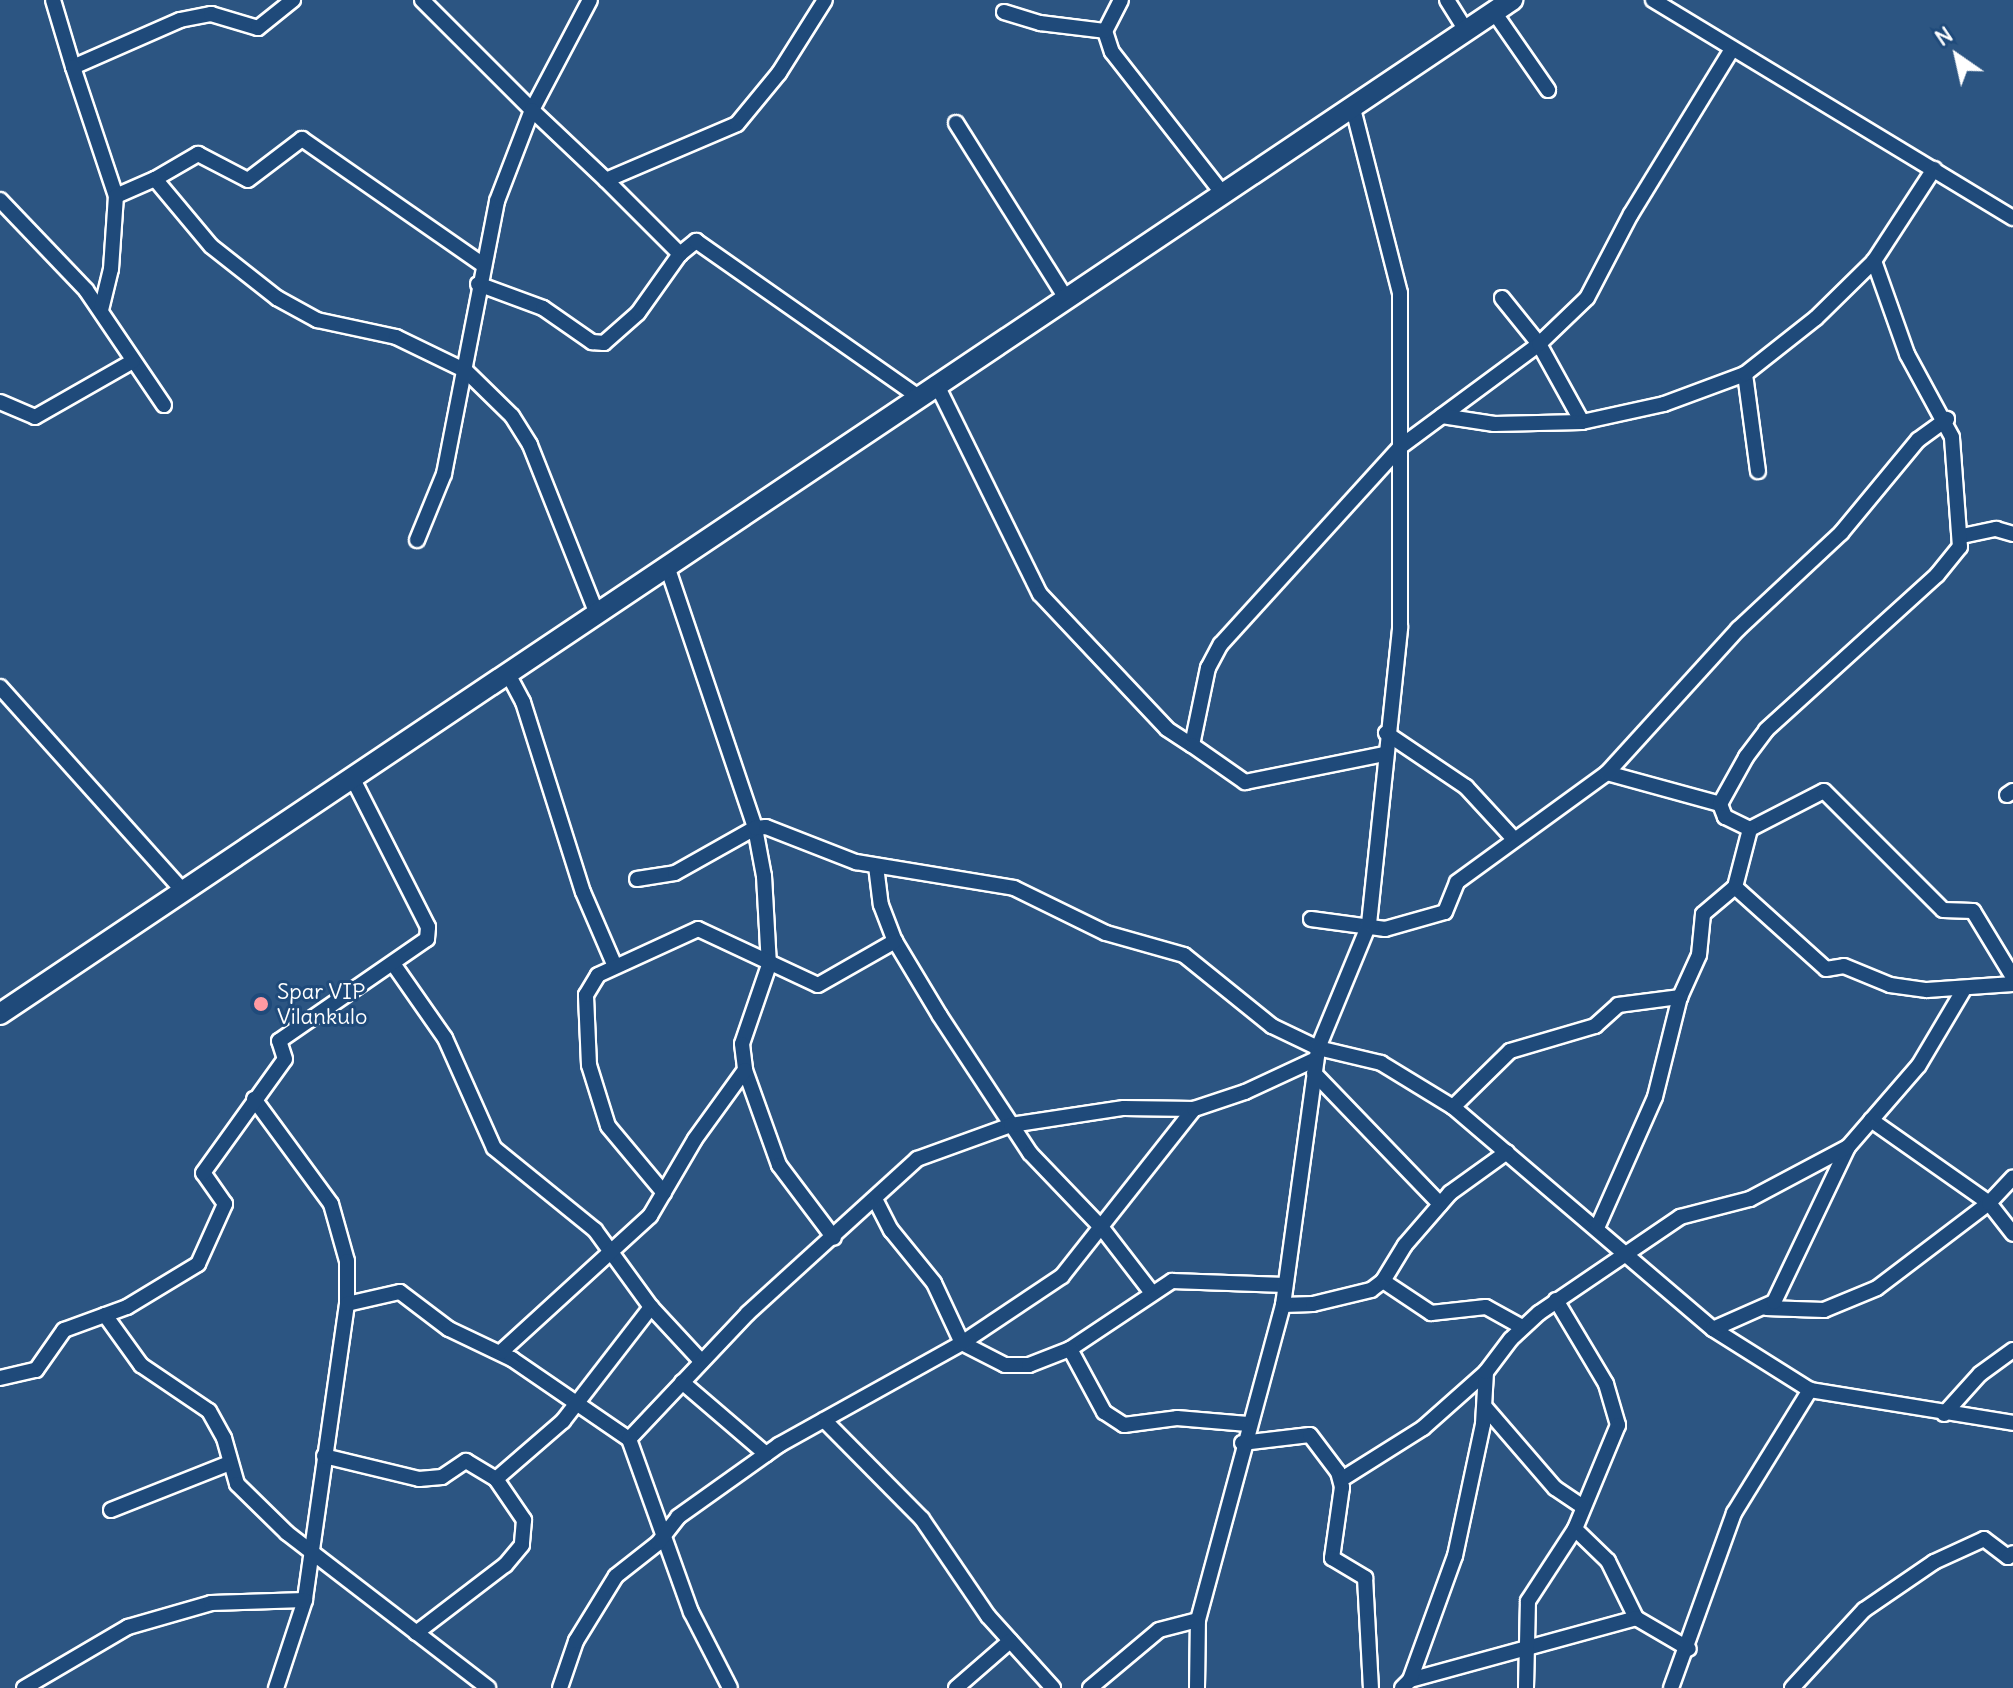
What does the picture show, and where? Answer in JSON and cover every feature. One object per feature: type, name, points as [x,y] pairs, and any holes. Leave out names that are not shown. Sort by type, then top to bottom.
[{"type":"main road","points":[[0,1014],[936,383],[1512,0]]},
{"type":"street","points":[[53,0],[116,196],[111,269],[101,310]]},
{"type":"street","points":[[73,67],[180,20],[211,14],[258,28],[293,0]]},
{"type":"street","points":[[422,0],[680,254]]},
{"type":"street","points":[[417,540],[444,474],[466,371],[478,284],[497,201],[532,110],[590,0]]},
{"type":"street","points":[[606,180],[737,124],[779,73],[825,0]]},
{"type":"street","points":[[1121,0],[1105,31],[1112,52],[1222,193]]},
{"type":"street","points":[[1447,0],[1466,30]]},
{"type":"street","points":[[1653,0],[2013,218]]},
{"type":"street","points":[[1004,12],[1040,23],[1105,31]]},
{"type":"street","points":[[1494,12],[1548,90]]},
{"type":"street","points":[[1192,745],[1208,668],[1221,644],[1400,447],[1539,344],[1587,298],[1631,214],[1732,49]]},
{"type":"street","points":[[1197,1688],[1198,1620],[1242,1443],[1283,1305],[1316,1060],[1369,924],[1386,733],[1402,605],[1400,447],[1404,360],[1400,293],[1352,105]]},
{"type":"street","points":[[956,123],[1065,297]]},
{"type":"street","points":[[116,196],[155,179],[198,154],[248,180],[302,139],[482,264]]},
{"type":"street","points":[[1442,416],[1507,424],[1582,422],[1664,404],[1745,374],[1816,318],[1874,261],[1934,169]]},
{"type":"street","points":[[155,179],[211,246],[277,298],[317,320],[396,337],[466,371],[512,416],[530,445],[596,612]]},
{"type":"street","points":[[0,200],[101,310],[164,405]]},
{"type":"street","points":[[478,284],[543,308],[592,342],[604,343],[645,305],[680,254],[696,241],[917,396]]},
{"type":"street","points":[[1720,804],[1766,730],[1937,575],[1960,547],[1962,536],[1947,419],[1907,354],[1874,261]]},
{"type":"street","points":[[1502,298],[1539,344],[1582,422]]},
{"type":"street","points":[[0,402],[35,417],[133,361]]},
{"type":"street","points":[[1745,374],[1758,471]]},
{"type":"street","points":[[936,383],[1040,594],[1167,729],[1245,782],[1384,754]]},
{"type":"street","points":[[1311,919],[1369,924],[1385,929],[1435,918],[1449,905],[1457,882],[1607,773],[1738,629],[1841,533],[1918,440],[1947,419]]},
{"type":"street","points":[[1962,536],[1996,529],[2013,534]]},
{"type":"street","points":[[667,566],[755,828],[766,891],[769,965],[742,1044],[745,1070],[779,1165],[834,1238]]},
{"type":"street","points":[[507,672],[523,702],[583,892],[614,964]]},
{"type":"street","points":[[0,687],[183,891]]},
{"type":"street","points":[[1386,733],[1466,787],[1514,839]]},
{"type":"street","points":[[1607,773],[1720,804]]},
{"type":"street","points":[[0,1378],[36,1370],[64,1330],[142,1300],[198,1264],[225,1204],[203,1173],[285,1059],[279,1041],[394,965],[427,939],[428,927],[352,777]]},
{"type":"street","points":[[1597,1228],[1655,1097],[1680,997],[1699,955],[1703,914],[1735,887],[1750,829],[1817,790],[1831,795],[1943,910],[1973,911],[2013,977]]},
{"type":"street","points":[[1720,804],[1725,817],[1750,829]]},
{"type":"street","points":[[637,879],[675,873],[755,828],[775,830],[876,866],[1014,888],[1106,933],[1184,955],[1251,1012],[1316,1060],[1440,1204]]},
{"type":"street","points":[[876,866],[881,905],[895,941],[1011,1125],[1045,1173],[1102,1228],[1152,1293]]},
{"type":"street","points":[[1735,887],[1826,969],[1844,966],[1890,985],[1963,991],[2013,984]]},
{"type":"street","points":[[664,1193],[608,1126],[589,1065],[586,995],[598,975],[614,964],[698,929],[769,965],[818,985],[895,941]]},
{"type":"street","points":[[394,965],[445,1038],[494,1148],[615,1252],[651,1307],[701,1361]]},
{"type":"street","points":[[1766,1308],[1848,1147],[1919,1065],[1963,991]]},
{"type":"street","points":[[1453,1107],[1510,1051],[1595,1026],[1618,1005],[1680,997]]},
{"type":"street","points":[[629,1439],[701,1361],[876,1201],[900,1172],[925,1154],[1011,1125],[1124,1108],[1194,1109],[1245,1092],[1316,1060],[1381,1063],[1453,1107],[1713,1329],[1810,1390],[2013,1423]]},
{"type":"street","points":[[501,1352],[615,1252],[650,1216],[745,1070]]},
{"type":"street","points":[[254,1099],[331,1204],[345,1247],[347,1304],[305,1600],[276,1688]]},
{"type":"street","points":[[560,1688],[576,1641],[616,1576],[665,1536],[678,1517],[766,1454],[962,1343],[1062,1276],[1194,1109]]},
{"type":"street","points":[[1871,1120],[1989,1203],[2013,1234]]},
{"type":"street","points":[[1342,1479],[1423,1428],[1486,1372],[1522,1327],[1623,1252],[1680,1217],[1750,1199],[1848,1147]]},
{"type":"street","points":[[1283,1305],[1330,1300],[1383,1281],[1405,1245],[1440,1204],[1507,1152]]},
{"type":"street","points":[[1713,1329],[1766,1308],[1824,1310],[1877,1288],[1989,1203],[2013,1177]]},
{"type":"street","points":[[876,1201],[891,1230],[934,1283],[962,1343],[1005,1365],[1029,1365],[1070,1349],[1152,1293],[1184,1278],[1285,1285]]},
{"type":"street","points":[[1383,1281],[1431,1313],[1486,1307],[1522,1327]]},
{"type":"street","points":[[347,1304],[400,1292],[449,1329],[501,1352],[629,1439],[691,1612],[730,1688]]},
{"type":"street","points":[[1526,1688],[1528,1601],[1575,1529],[1613,1446],[1617,1416],[1606,1384],[1556,1300]]},
{"type":"street","points":[[496,1479],[563,1421],[651,1307]]},
{"type":"street","points":[[105,1315],[141,1365],[209,1411],[237,1484],[310,1555],[488,1688]]},
{"type":"street","points":[[1070,1349],[1104,1412],[1124,1425],[1177,1418],[1248,1424]]},
{"type":"street","points":[[1944,1414],[1980,1374],[2013,1350]]},
{"type":"street","points":[[1406,1684],[1455,1556],[1485,1407],[1486,1372]]},
{"type":"street","points":[[682,1382],[766,1454]]},
{"type":"street","points":[[1671,1688],[1689,1649],[1734,1513],[1810,1390]]},
{"type":"street","points":[[1485,1407],[1555,1488],[1583,1507]]},
{"type":"street","points":[[824,1420],[879,1471],[942,1544],[1010,1641],[1053,1688]]},
{"type":"street","points":[[1242,1443],[1310,1435],[1342,1479],[1332,1558],[1365,1578],[1371,1688]]},
{"type":"street","points":[[324,1456],[419,1479],[442,1477],[466,1461],[496,1479],[524,1520],[522,1545],[505,1565],[416,1633]]},
{"type":"street","points":[[111,1510],[230,1463]]},
{"type":"street","points":[[1575,1529],[1608,1561],[1636,1618],[1689,1649]]},
{"type":"street","points":[[1792,1688],[1864,1610],[1934,1562],[1984,1539],[2011,1558]]},
{"type":"street","points":[[24,1688],[128,1627],[211,1603],[305,1600]]},
{"type":"street","points":[[1406,1684],[1636,1618]]},
{"type":"street","points":[[1090,1688],[1169,1623],[1198,1620]]},
{"type":"street","points":[[956,1688],[1010,1641]]},
{"type":"place","name":"Spar VIP Vilankulo","points":[[261,1004]]}]
